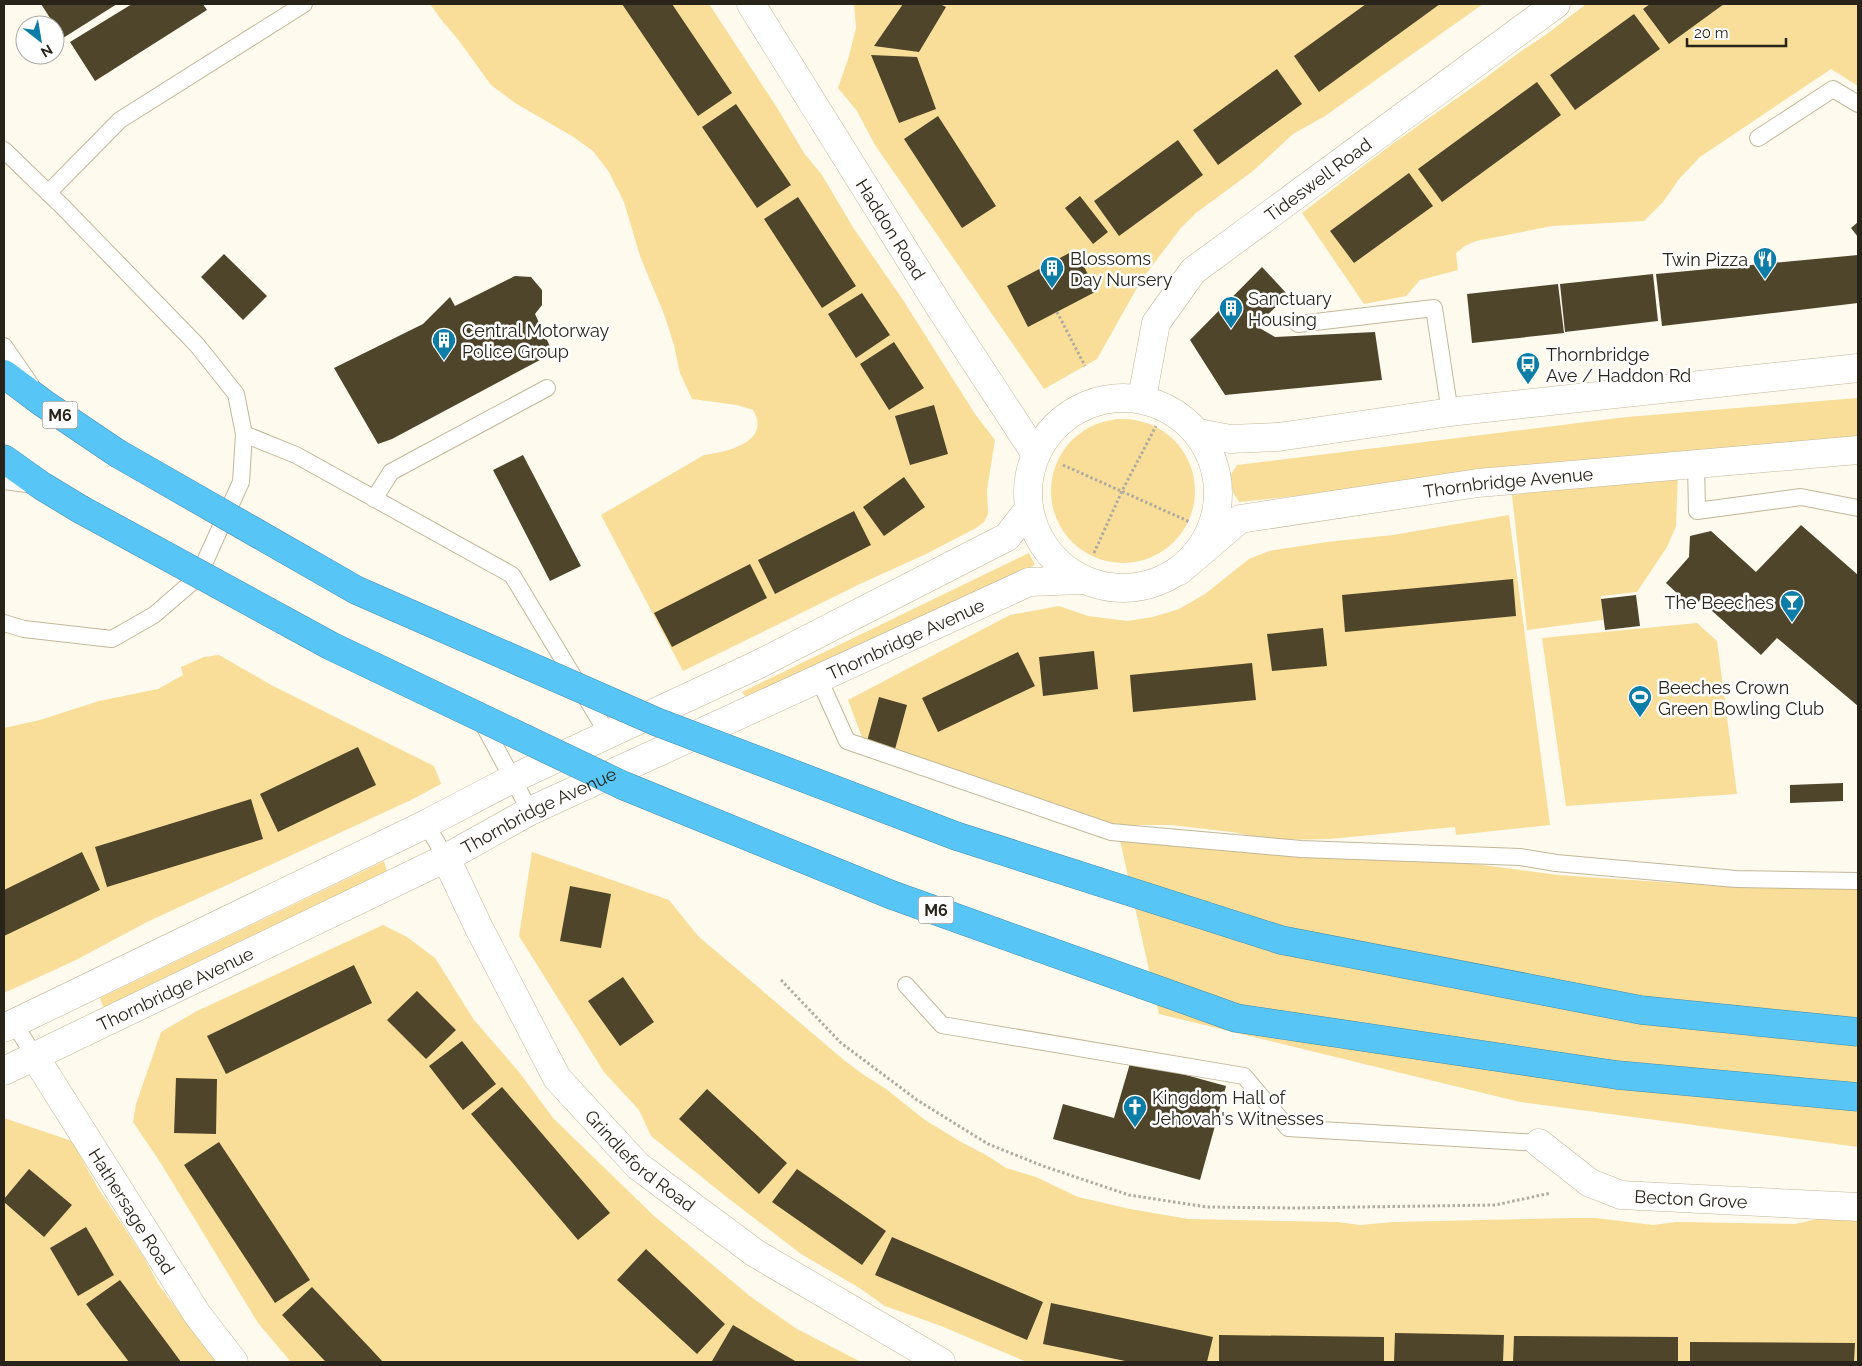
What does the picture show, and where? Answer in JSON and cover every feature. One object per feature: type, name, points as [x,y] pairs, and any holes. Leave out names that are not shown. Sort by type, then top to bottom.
[{"type":"highway","name":"M6","points":[[4,374],[117,453],[356,590],[657,722],[956,836],[1281,940],[1641,1010],[1858,1032]]},
{"type":"highway","name":"M6","points":[[4,459],[80,510],[331,646],[622,785],[892,895],[1236,1018],[1617,1075],[1858,1097]]},
{"type":"street","name":"Tideswell Road","points":[[1154,403],[1156,324],[1193,272],[1556,4]]},
{"type":"street","name":"Haddon Road","points":[[755,5],[941,309],[1035,453]]},
{"type":"street","points":[[1199,433],[1230,439],[1278,438],[1450,413],[1858,368]]},
{"type":"street","points":[[1094,401],[1154,403],[1173,410],[1199,433],[1217,472],[1219,504],[1207,540],[1179,571],[1135,590],[1082,580],[1063,569],[1039,540],[1028,510],[1035,453],[1074,410],[1094,401]]},
{"type":"street","name":"Thornbridge Avenue","points":[[1179,571],[1240,519],[1478,483],[1858,450]]},
{"type":"street","points":[[9,1025],[426,824],[512,779],[757,665],[1007,537],[1028,510]]},
{"type":"street","name":"Thornbridge Avenue","points":[[4,1072],[446,858],[530,811],[1029,582],[1082,580]]},
{"type":"street","name":"Grindleford Road","points":[[446,858],[478,926],[557,1078],[638,1166],[756,1253],[940,1362]]},
{"type":"street","name":"Hathersage Road","points":[[35,1057],[197,1314],[234,1362]]},
{"type":"street","name":"Becton Grove","points":[[1539,1143],[1590,1183],[1621,1195],[1858,1208]]},
{"type":"lane","points":[[48,194],[120,120],[297,6]]},
{"type":"lane","points":[[1758,138],[1833,89],[1858,104]]},
{"type":"lane","points":[[4,150],[202,352],[236,394],[244,434],[241,482],[198,577],[154,615],[112,638],[24,629],[4,623]]},
{"type":"lane","points":[[1298,324],[1434,308],[1450,413]]},
{"type":"lane","points":[[4,346],[43,403]]},
{"type":"lane","points":[[374,499],[390,472],[547,388]]},
{"type":"lane","points":[[244,434],[296,456],[512,575],[608,734]]},
{"type":"lane","points":[[1696,464],[1697,511],[1801,497],[1858,508]]},
{"type":"lane","points":[[4,482],[42,486]]},
{"type":"lane","points":[[198,577],[482,722],[561,756]]},
{"type":"lane","points":[[819,679],[847,741],[1111,832],[1301,849],[1520,857],[1556,863],[1736,880],[1858,881]]},
{"type":"lane","points":[[482,722],[530,811]]},
{"type":"lane","points":[[426,824],[446,858]]},
{"type":"lane","points":[[906,985],[942,1025],[1244,1076],[1288,1128],[1539,1143]]},
{"type":"lane","points":[[9,1025],[35,1057]]},
{"type":"path","points":[[1057,312],[1085,366]]},
{"type":"path","points":[[1082,580],[1122,491],[1154,403]]},
{"type":"path","points":[[1035,453],[1210,532]]},
{"type":"path","points":[[781,980],[842,1043],[917,1100],[988,1144],[1043,1166],[1129,1195],[1207,1206],[1295,1208],[1495,1205],[1590,1183]]},
{"type":"shaded area","points":[[430,4],[709,4],[776,106],[804,153],[822,175],[854,229],[903,300],[975,414],[995,440],[987,490],[988,514],[984,522],[926,554],[860,584],[683,671],[601,515],[704,455],[735,448],[752,438],[757,430],[757,421],[753,410],[737,405],[692,399],[680,373],[674,345],[664,314],[640,256],[624,202],[609,172],[593,151],[572,136],[515,103],[491,85]]},
{"type":"shaded area","points":[[854,4],[1483,4],[1325,116],[1293,134],[1253,171],[1196,213],[1180,229],[1142,279],[1097,359],[1044,389],[875,145],[857,111],[838,88],[856,28]]},
{"type":"shaded area","points":[[1586,4],[1858,4],[1858,86],[1831,69],[1700,157],[1679,179],[1663,202],[1644,221],[1552,226],[1476,241],[1456,253],[1458,270],[1420,280],[1406,296],[1364,304],[1302,213],[1391,145]]},
{"type":"shaded area","points":[[1858,398],[1858,436],[1239,502],[1233,492],[1230,476],[1237,465],[1627,417]]},
{"type":"shaded area","points":[[1123,419],[1137,420],[1151,425],[1163,431],[1174,440],[1183,451],[1189,463],[1194,477],[1194,505],[1189,519],[1183,531],[1174,542],[1163,551],[1151,557],[1137,562],[1123,563],[1109,562],[1095,557],[1083,551],[1072,542],[1063,531],[1057,519],[1052,505],[1051,491],[1052,477],[1057,463],[1063,451],[1072,440],[1083,431],[1095,425],[1109,420]]},
{"type":"shaded area","points":[[1678,473],[1676,526],[1667,547],[1637,592],[1601,596],[1603,620],[1527,630],[1512,495]]},
{"type":"shaded area","points":[[1509,515],[1550,825],[1456,835],[1455,827],[1329,839],[1272,840],[1232,832],[1171,825],[1127,825],[1104,822],[866,748],[848,700],[1010,615],[1059,606],[1088,616],[1127,621],[1153,617],[1179,609],[1205,594],[1249,559],[1269,551],[1327,542],[1393,535]]},
{"type":"shaded area","points":[[1029,553],[1035,565],[750,703],[742,692]]},
{"type":"shaded area","name":"Beeches Crown Green Bowling Club","points":[[1697,623],[1717,641],[1737,794],[1566,806],[1542,638]]},
{"type":"shaded area","points":[[219,655],[273,686],[434,766],[441,784],[413,799],[147,922],[76,960],[4,993],[4,728],[40,720],[99,701],[158,689],[183,675],[181,667],[204,657]]},
{"type":"shaded area","points":[[1119,836],[1443,860],[1558,875],[1675,883],[1858,889],[1858,1147],[1520,1102],[1159,1014]]},
{"type":"shaded area","points":[[532,852],[669,900],[698,936],[845,1061],[886,1089],[925,1120],[1006,1168],[1036,1177],[1078,1197],[1130,1209],[1188,1219],[1337,1222],[1360,1225],[1393,1222],[1570,1218],[1596,1218],[1653,1225],[1676,1222],[1795,1224],[1822,1218],[1858,1219],[1858,1362],[1027,1362],[941,1326],[885,1306],[858,1287],[801,1254],[651,1136],[639,1110],[604,1072],[519,936]]},
{"type":"shaded area","points":[[384,861],[387,872],[104,1009],[100,998]]},
{"type":"shaded area","points":[[383,925],[407,937],[435,958],[474,1020],[519,1072],[553,1118],[654,1216],[751,1297],[797,1329],[861,1362],[291,1362],[258,1323],[160,1162],[133,1122],[136,1104],[161,1032],[197,1011]]},
{"type":"shaded area","points":[[4,1118],[72,1141],[98,1188],[145,1259],[158,1284],[216,1362],[4,1362]]},
{"type":"building","points":[[41,4],[117,4],[65,37],[65,15],[48,15]]},
{"type":"building","points":[[132,4],[203,4],[207,10],[95,81],[70,42]]},
{"type":"building","points":[[622,4],[672,4],[732,93],[698,116]]},
{"type":"building","points":[[903,4],[940,4],[946,7],[919,52],[874,46]]},
{"type":"building","points":[[1366,4],[1440,4],[1319,92],[1294,56]]},
{"type":"building","points":[[1650,4],[1724,4],[1669,44],[1643,9]]},
{"type":"building","points":[[1634,14],[1660,49],[1575,110],[1550,75]]},
{"type":"building","points":[[871,55],[917,57],[936,109],[899,123]]},
{"type":"building","points":[[1277,69],[1302,104],[1218,165],[1193,130]]},
{"type":"building","points":[[1537,82],[1561,115],[1442,202],[1418,169]]},
{"type":"building","points":[[736,104],[791,185],[757,208],[702,127]]},
{"type":"building","points":[[938,116],[996,206],[962,228],[904,139]]},
{"type":"building","points":[[1178,140],[1203,175],[1119,236],[1094,201]]},
{"type":"building","points":[[1409,173],[1433,206],[1354,263],[1330,231]]},
{"type":"building","points":[[1080,196],[1108,232],[1093,244],[1065,208]]},
{"type":"building","points":[[798,197],[856,286],[822,308],[764,219]]},
{"type":"building","points":[[1858,222],[1858,237],[1851,228]]},
{"type":"building","name":"Blossoms Day Nursery","points":[[1075,250],[1097,291],[1028,327],[1007,286]]},
{"type":"building","points":[[224,254],[267,296],[243,320],[201,277]]},
{"type":"building","points":[[1858,255],[1858,303],[1662,326],[1656,274]]},
{"type":"building","name":"Sanctuary Housing","points":[[1262,267],[1288,295],[1256,326],[1275,337],[1375,332],[1382,380],[1225,395],[1190,340]]},
{"type":"building","points":[[1653,274],[1658,321],[1565,332],[1560,284]]},
{"type":"building","name":"Central Motorway Police Group","points":[[515,276],[531,277],[542,290],[542,305],[535,314],[553,353],[392,439],[378,444],[334,368],[423,324],[450,297],[455,306]]},
{"type":"building","points":[[1558,284],[1564,333],[1472,343],[1467,294]]},
{"type":"building","points":[[862,293],[890,335],[856,358],[828,314]]},
{"type":"building","points":[[894,342],[924,388],[889,410],[860,364]]},
{"type":"building","points":[[934,405],[948,454],[910,465],[895,416]]},
{"type":"building","points":[[523,455],[581,566],[550,581],[493,470]]},
{"type":"building","points":[[904,477],[925,507],[884,536],[863,507]]},
{"type":"building","points":[[854,511],[871,545],[775,594],[758,560]]},
{"type":"building","name":"The Beeches","points":[[1801,525],[1858,575],[1858,706],[1777,638],[1761,655],[1700,600],[1693,608],[1666,583],[1689,557],[1690,536],[1711,531],[1756,572]]},
{"type":"building","points":[[750,564],[767,598],[672,647],[654,613]]},
{"type":"building","points":[[1513,579],[1516,616],[1345,632],[1342,595]]},
{"type":"building","points":[[1636,595],[1640,626],[1605,630],[1601,599]]},
{"type":"building","points":[[1323,628],[1327,666],[1272,671],[1267,634]]},
{"type":"building","points":[[1094,651],[1098,689],[1043,696],[1039,657]]},
{"type":"building","points":[[1018,652],[1035,686],[938,732],[922,698]]},
{"type":"building","points":[[1252,663],[1256,700],[1133,712],[1130,675]]},
{"type":"building","points":[[879,697],[907,705],[894,753],[866,745]]},
{"type":"building","points":[[358,747],[376,785],[278,832],[260,794]]},
{"type":"building","points":[[1843,783],[1843,801],[1790,803],[1790,785]]},
{"type":"building","points":[[251,799],[263,839],[107,887],[95,847]]},
{"type":"building","points":[[82,852],[100,890],[4,936],[4,890]]},
{"type":"building","points":[[570,886],[611,894],[601,948],[560,941]]},
{"type":"building","points":[[354,965],[372,1003],[226,1074],[207,1036]]},
{"type":"building","points":[[623,977],[654,1022],[620,1046],[588,1001]]},
{"type":"building","points":[[417,991],[456,1030],[426,1059],[387,1020]]},
{"type":"building","points":[[462,1041],[496,1084],[463,1110],[429,1066]]},
{"type":"building","name":"Kingdom Hall of Jehovah's Witnesses","points":[[1131,1060],[1226,1086],[1200,1180],[1053,1139],[1063,1104],[1114,1118]]},
{"type":"building","points":[[176,1078],[217,1079],[216,1134],[174,1133]]},
{"type":"building","points":[[502,1087],[610,1213],[578,1240],[471,1114]]},
{"type":"building","points":[[707,1089],[787,1163],[759,1194],[679,1119]]},
{"type":"building","points":[[219,1142],[310,1280],[275,1303],[184,1165]]},
{"type":"building","points":[[29,1169],[72,1205],[44,1237],[4,1202],[4,1199]]},
{"type":"building","points":[[797,1169],[886,1231],[862,1265],[772,1202]]},
{"type":"building","points":[[86,1227],[114,1275],[78,1296],[50,1248]]},
{"type":"building","points":[[892,1237],[1043,1302],[1027,1340],[875,1275]]},
{"type":"building","points":[[646,1249],[725,1324],[697,1354],[617,1280]]},
{"type":"building","points":[[120,1280],[181,1362],[129,1362],[101,1325],[86,1304]]},
{"type":"building","points":[[312,1287],[383,1362],[326,1362],[322,1358],[282,1315]]},
{"type":"building","points":[[1051,1303],[1213,1337],[1207,1362],[1130,1362],[1043,1344]]},
{"type":"building","points":[[733,1325],[755,1338],[797,1362],[712,1361]]},
{"type":"building","points":[[1395,1333],[1504,1335],[1503,1362],[1394,1362]]},
{"type":"building","points":[[1219,1335],[1384,1337],[1384,1362],[1219,1362]]},
{"type":"building","points":[[1514,1336],[1678,1337],[1678,1362],[1513,1362]]},
{"type":"building","points":[[1690,1342],[1855,1343],[1854,1362],[1690,1362]]},
{"type":"place","name":"Twin Pizza","points":[[1765,280]]},
{"type":"place","name":"Blossoms Day Nursery","points":[[1052,289]]},
{"type":"place","name":"Sanctuary Housing","points":[[1231,329]]},
{"type":"place","name":"Central Motorway Police Group","points":[[444,361]]},
{"type":"place","name":"Thornbridge Ave / Haddon Rd","points":[[1528,385]]},
{"type":"place","name":"The Beeches","points":[[1792,623]]},
{"type":"place","name":"Beeches Crown Green Bowling Club","points":[[1640,718]]},
{"type":"place","name":"Kingdom Hall of Jehovah's Witnesses","points":[[1135,1128]]}]
